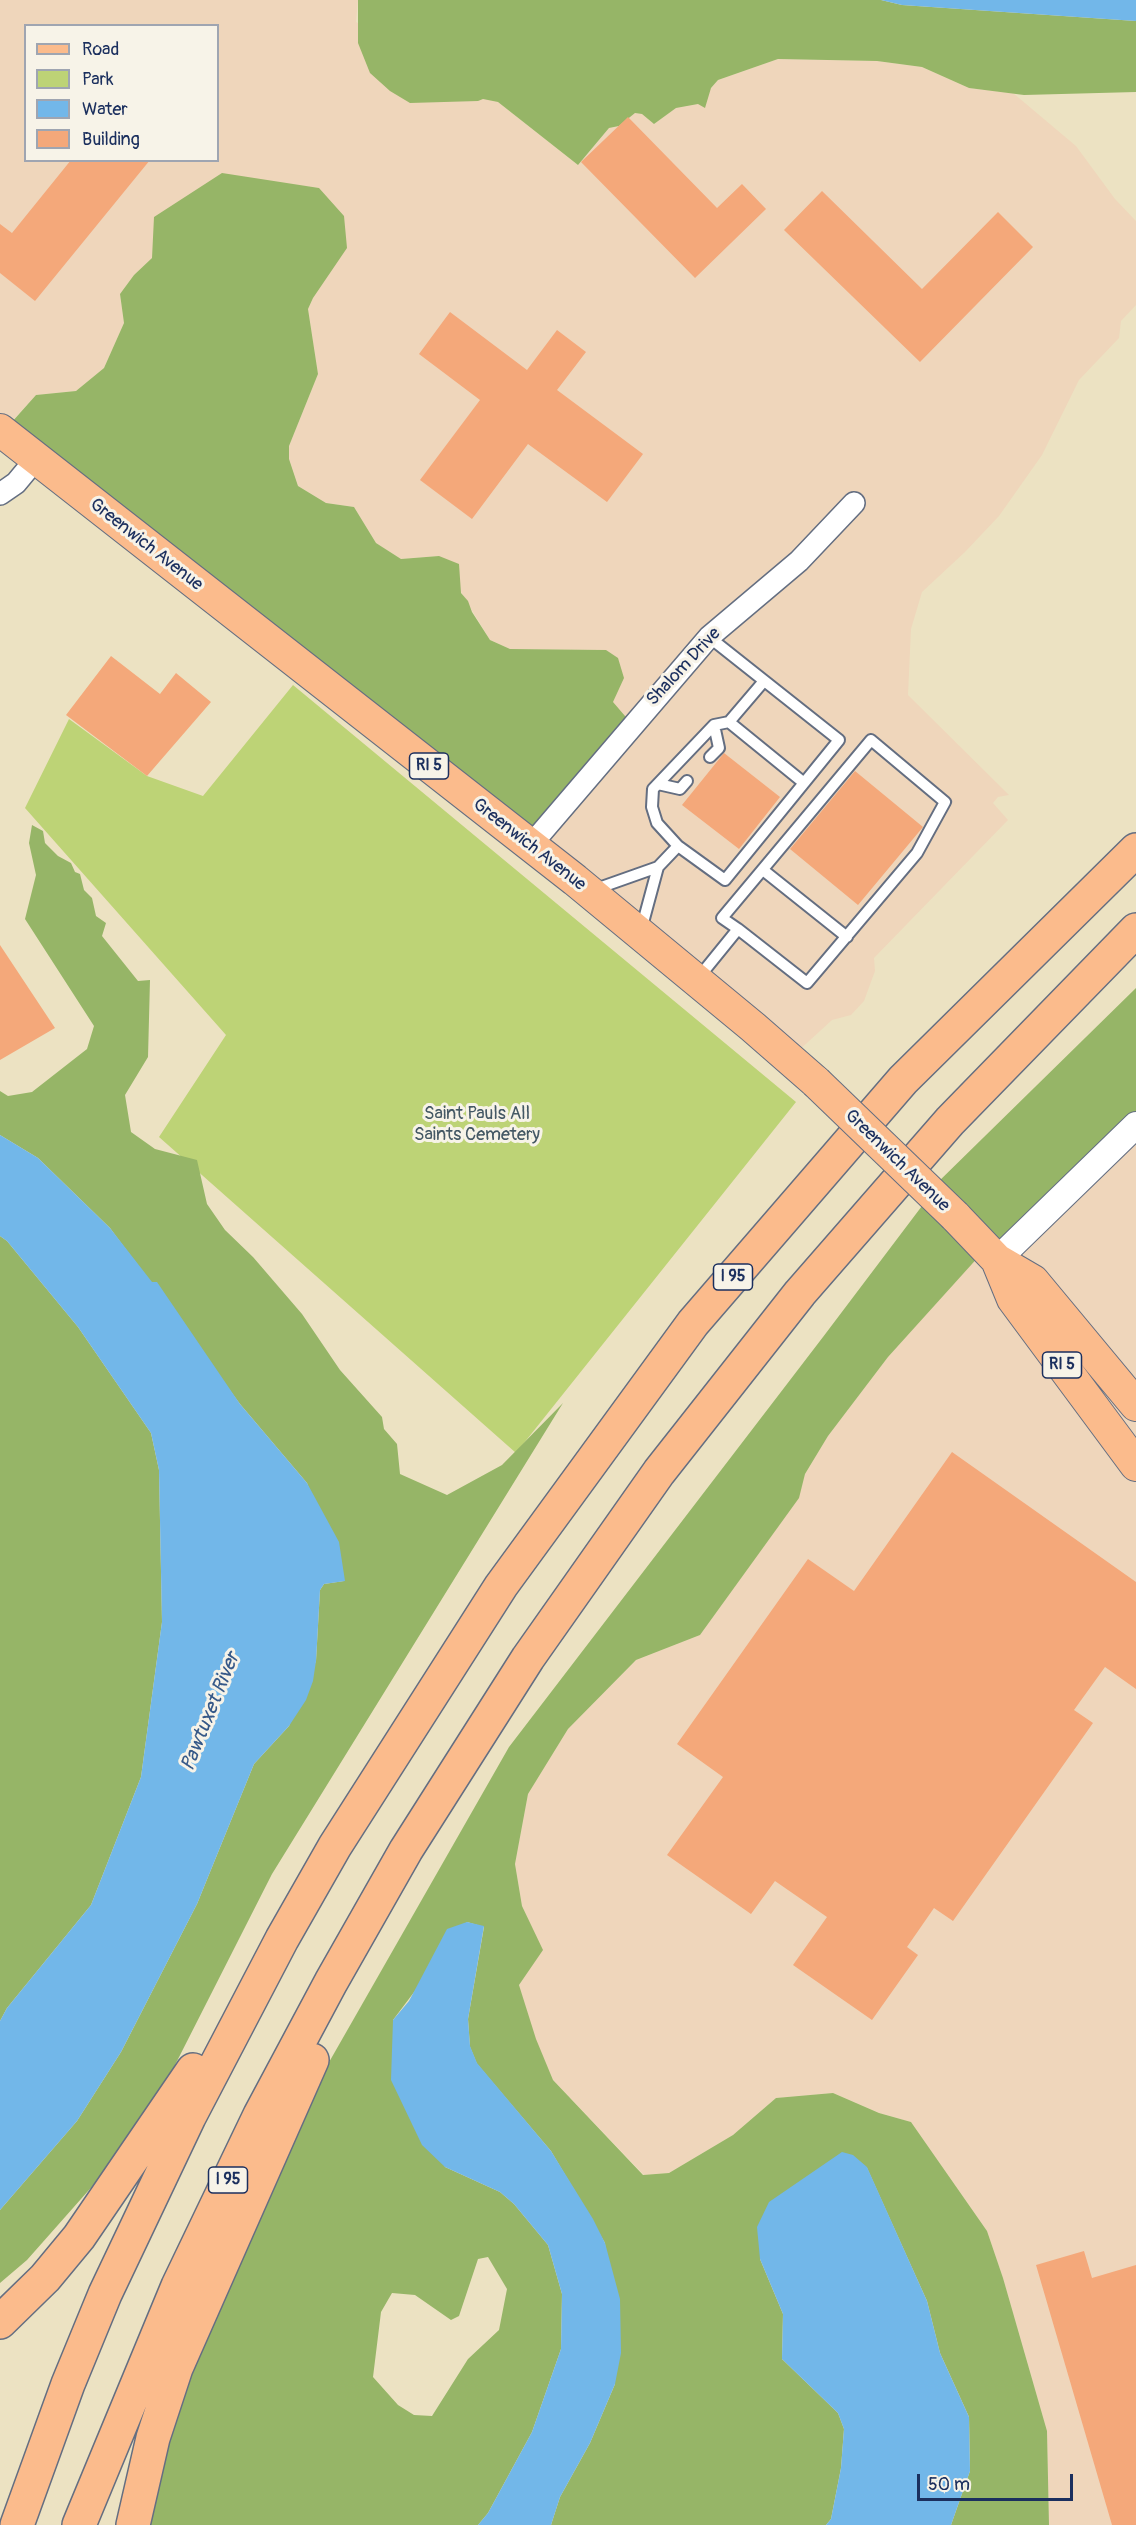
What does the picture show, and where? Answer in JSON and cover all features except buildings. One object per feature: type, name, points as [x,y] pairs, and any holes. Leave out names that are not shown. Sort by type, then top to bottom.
[{"type":"highway","name":"I 95","points":[[16,2525],[68,2384],[105,2294],[189,2117],[282,1940],[391,1755],[501,1586],[693,1323],[903,1080],[1136,850]]},
{"type":"highway","name":"I 95","points":[[79,2525],[148,2356],[226,2183],[294,2050],[406,1850],[498,1703],[571,1594],[659,1472],[752,1352],[897,1179],[1002,1065],[1136,930]]},
{"type":"highway","points":[[133,2525],[153,2438],[187,2340],[406,1850]]},
{"type":"highway","points":[[0,2322],[45,2278],[90,2222],[282,1940]]},
{"type":"main road","name":"RI 5","points":[[0,430],[36,459]]},
{"type":"main road","name":"Greenwich Avenue","points":[[36,459],[589,891],[816,1082],[955,1216],[997,1260],[1033,1281],[1136,1405]]},
{"type":"main road","name":"Greenwich Avenue","points":[[997,1260],[1013,1299],[1136,1466]]},
{"type":"street","points":[[0,494],[16,483],[36,459]]},
{"type":"street","name":"Shalom Drive","points":[[530,846],[710,637],[799,561],[854,503]]},
{"type":"street","points":[[997,1260],[1136,1125]]},
{"type":"lane","points":[[710,637],[839,740],[724,880],[678,846],[657,823],[652,807],[653,789],[714,725],[729,722],[764,681]]},
{"type":"lane","points":[[729,722],[804,783]]},
{"type":"lane","points":[[711,757],[719,748],[714,725]]},
{"type":"lane","points":[[871,740],[945,802],[917,854],[807,983],[722,918],[763,870],[871,740]]},
{"type":"lane","points":[[658,784],[680,789],[687,781]]},
{"type":"lane","points":[[589,891],[658,867],[678,846]]},
{"type":"lane","points":[[640,933],[658,867]]},
{"type":"lane","points":[[763,870],[847,937]]},
{"type":"lane","points":[[697,980],[738,929]]},
{"type":"shaded area","points":[[0,0],[358,0],[356,22],[483,98],[498,102],[578,165],[609,128],[619,126],[635,113],[642,114],[654,124],[676,108],[698,104],[718,80],[778,59],[877,61],[922,67],[969,88],[1013,93],[1076,146],[1115,199],[1136,221],[1136,305],[1121,321],[1119,338],[1079,380],[1042,455],[999,516],[922,592],[911,629],[908,695],[1009,795],[998,797],[993,803],[1008,820],[874,958],[875,971],[864,1001],[851,1015],[832,1020],[795,1054],[532,850],[613,702],[623,678],[606,650],[510,649],[490,640],[439,556],[401,559],[376,543],[354,507],[326,503],[298,486],[289,459],[289,446],[318,374],[308,309],[313,298],[319,188],[289,184],[152,258],[134,275],[120,294],[124,323],[104,368],[76,391],[36,395],[0,434]]},
{"type":"shaded area","points":[[1136,1126],[1136,2525],[1049,2525],[1047,2431],[1003,2278],[987,2231],[911,2122],[879,2113],[833,2093],[776,2098],[733,2135],[669,2173],[644,2175],[553,2080],[535,2039],[519,1985],[542,1950],[522,1906],[515,1864],[528,1794],[568,1729],[636,1660],[700,1635],[798,1498],[805,1474],[828,1436],[888,1357],[981,1253]]},
{"type":"green space","points":[[358,0],[881,0],[902,5],[1136,21],[1136,92],[1024,95],[969,88],[922,67],[877,61],[778,59],[718,80],[711,88],[705,108],[698,104],[676,108],[654,124],[642,114],[635,113],[619,126],[609,128],[578,165],[498,102],[483,99],[410,103],[390,91],[370,73],[358,43]]},
{"type":"green space","points":[[222,173],[319,188],[344,216],[347,248],[308,309],[318,374],[289,446],[289,459],[298,486],[326,503],[354,507],[376,543],[401,559],[439,556],[459,564],[461,593],[490,640],[510,649],[606,650],[618,658],[624,678],[613,702],[637,730],[531,843],[3,432],[36,395],[76,391],[104,368],[124,323],[120,294],[134,275],[152,258],[154,217]]},
{"type":"green space","name":"Saint Pauls All Saints Cemetery","points":[[293,685],[796,1102],[516,1453],[159,1137],[226,1035],[25,808],[69,719],[147,776],[203,796]]},
{"type":"green space","points":[[32,825],[43,831],[45,843],[58,856],[71,863],[75,872],[80,874],[84,890],[92,898],[96,916],[106,923],[102,936],[138,981],[150,980],[148,1057],[125,1095],[131,1132],[155,1149],[197,1160],[207,1204],[225,1230],[253,1257],[302,1314],[340,1370],[382,1417],[384,1429],[397,1444],[400,1474],[447,1495],[502,1465],[563,1403],[272,1874],[142,2130],[27,2260],[0,2283],[0,2210],[77,2121],[121,2052],[197,1904],[254,1764],[289,1726],[316,1661],[320,1590],[324,1584],[344,1581],[307,1483],[240,1404],[110,1228],[38,1158],[0,1135],[0,1091],[8,1096],[32,1092],[87,1049],[94,1026],[25,919],[36,875],[29,843]]},
{"type":"green space","points":[[1136,988],[1136,1126],[997,1260],[981,1254],[888,1357],[828,1436],[805,1474],[799,1498],[700,1635],[636,1660],[568,1729],[528,1794],[515,1864],[522,1906],[543,1950],[519,1985],[536,2039],[553,2080],[643,2175],[669,2173],[733,2135],[776,2098],[833,2093],[879,2113],[911,2122],[987,2231],[1003,2278],[1047,2431],[1049,2525],[951,2525],[970,2471],[969,2417],[940,2353],[927,2301],[867,2168],[760,2259],[783,2314],[782,2359],[838,2413],[844,2429],[841,2468],[831,2519],[826,2525],[551,2525],[560,2497],[590,2443],[615,2384],[605,2243],[551,2151],[477,2064],[470,2047],[468,2019],[484,1927],[467,1922],[393,2020],[445,2167],[500,2192],[514,2204],[548,2245],[562,2294],[561,2349],[532,2432],[488,2513],[478,2525],[148,2525],[185,2375],[312,2092],[509,1747],[823,1337],[928,1198],[933,1187]],"holes":[[[488,2257],[507,2289],[499,2330],[468,2359],[432,2416],[414,2415],[398,2405],[373,2377],[381,2312],[392,2293],[415,2295],[451,2320],[459,2316],[478,2259]]]},
{"type":"green space","points":[[0,1236],[7,1241],[78,1327],[151,1433],[159,1470],[162,1622],[141,1777],[91,1905],[7,2008],[0,2021]]},
{"type":"water","points":[[881,0],[1136,0],[1136,21],[902,5]]},
{"type":"water","name":"Pawtuxet River","points":[[0,1135],[38,1158],[110,1228],[152,1282],[157,1282],[240,1404],[307,1483],[339,1542],[345,1581],[324,1584],[320,1590],[316,1661],[313,1681],[306,1700],[289,1726],[254,1764],[197,1904],[121,2052],[77,2121],[0,2210],[0,2021],[7,2008],[91,1905],[141,1777],[162,1622],[159,1470],[151,1433],[78,1327],[7,1241],[0,1236]]},
{"type":"water","points":[[467,1922],[484,1926],[468,2019],[470,2046],[477,2063],[551,2151],[593,2219],[605,2243],[620,2299],[621,2353],[615,2384],[590,2443],[560,2497],[551,2525],[478,2525],[488,2513],[532,2432],[561,2349],[562,2294],[548,2245],[514,2204],[500,2192],[445,2167],[422,2145],[391,2080],[393,2020],[409,2001],[447,1929]]},
{"type":"water","points":[[842,2152],[853,2155],[867,2167],[927,2301],[940,2353],[969,2417],[970,2471],[951,2525],[826,2525],[831,2519],[841,2468],[844,2429],[838,2413],[782,2359],[783,2314],[760,2259],[757,2227],[769,2202]]}]
